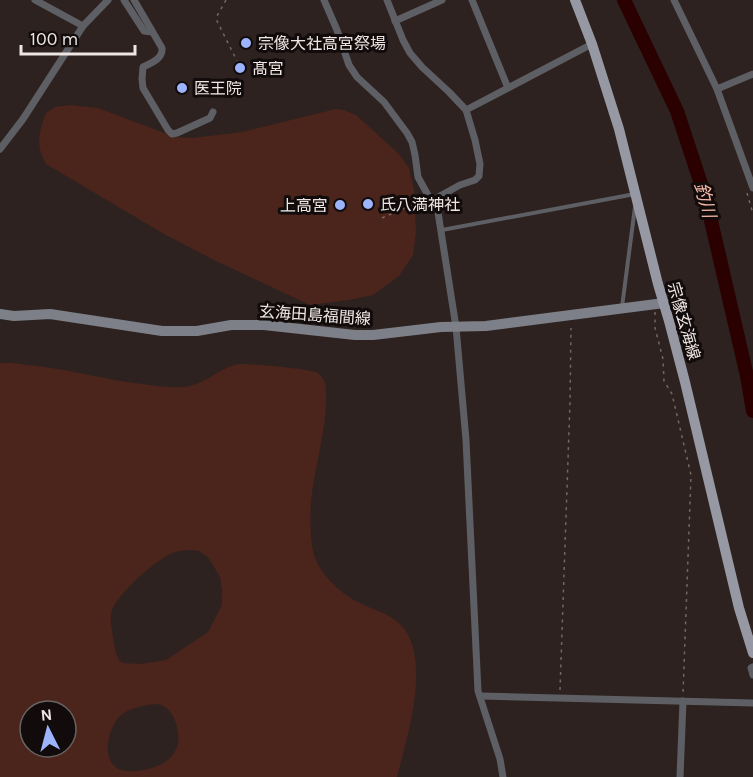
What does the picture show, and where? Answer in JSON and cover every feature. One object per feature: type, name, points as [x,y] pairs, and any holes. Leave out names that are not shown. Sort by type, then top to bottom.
[{"type":"main road","name":"宗像玄海線","points":[[575,0],[592,44],[619,129],[660,303],[693,415],[749,627],[753,653]]},
{"type":"main road","name":"玄海田島福間線","points":[[0,314],[50,315],[178,332],[231,325],[264,325],[373,335],[420,329],[486,326],[660,303]]},
{"type":"street","points":[[36,0],[83,26]]},
{"type":"street","points":[[0,149],[24,119],[83,26],[108,0]]},
{"type":"street","points":[[124,0],[144,32],[152,32]]},
{"type":"street","points":[[134,0],[162,48],[159,57],[142,69],[143,88],[168,130],[172,134],[177,133],[210,118],[213,112]]},
{"type":"street","points":[[324,0],[349,65],[357,77],[384,102],[407,133],[412,142],[418,177],[437,206],[456,327],[466,440],[478,691],[500,759],[503,777]]},
{"type":"street","points":[[387,0],[410,53],[466,110],[475,140],[480,164],[479,176],[434,201]]},
{"type":"street","points":[[395,21],[442,0]]},
{"type":"street","points":[[472,0],[508,88]]},
{"type":"street","points":[[674,0],[717,89],[753,185]]},
{"type":"street","points":[[466,110],[592,44]]},
{"type":"street","points":[[717,89],[753,74]]},
{"type":"street","points":[[753,667],[751,668],[753,675]]},
{"type":"street","points":[[481,696],[753,704]]},
{"type":"street","points":[[680,777],[683,701]]},
{"type":"lane","points":[[441,230],[636,195],[622,308]]},
{"type":"path","points":[[226,0],[217,16],[217,21],[237,61]]},
{"type":"path","points":[[382,218],[412,205],[434,201]]},
{"type":"path","points":[[660,303],[655,328],[663,359],[664,381],[672,394],[691,475],[683,701]]},
{"type":"path","points":[[560,698],[571,328]]},
{"type":"shaded area","points":[[70,105],[98,108],[175,137],[192,138],[242,132],[336,109],[356,115],[399,154],[409,168],[414,190],[416,232],[413,255],[399,276],[373,295],[310,305],[164,234],[46,164],[40,151],[39,138],[46,113],[55,107]]},
{"type":"shaded area","points":[[0,363],[174,387],[196,384],[238,364],[313,371],[323,378],[326,403],[311,501],[314,555],[326,576],[343,593],[391,617],[400,624],[410,638],[415,656],[415,698],[397,777],[0,777]],"holes":[[[199,551],[208,557],[220,577],[222,591],[222,605],[208,632],[166,660],[140,664],[122,663],[116,651],[111,620],[111,614],[119,598],[156,563],[172,553]],[[154,704],[167,708],[173,717],[178,733],[176,750],[165,762],[144,770],[129,771],[113,765],[109,758],[108,741],[114,724],[126,711]]]},
{"type":"waterway","name":"釣川","points":[[624,0],[677,111],[706,199],[753,411]]},
{"type":"place","name":"宗像大社高宮祭場","points":[[246,43]]},
{"type":"place","name":"髙宮","points":[[240,68]]},
{"type":"place","name":"医王院","points":[[182,88]]},
{"type":"place","name":"氏八満神社","points":[[368,204]]},
{"type":"place","name":"上高宮","points":[[340,205]]}]
